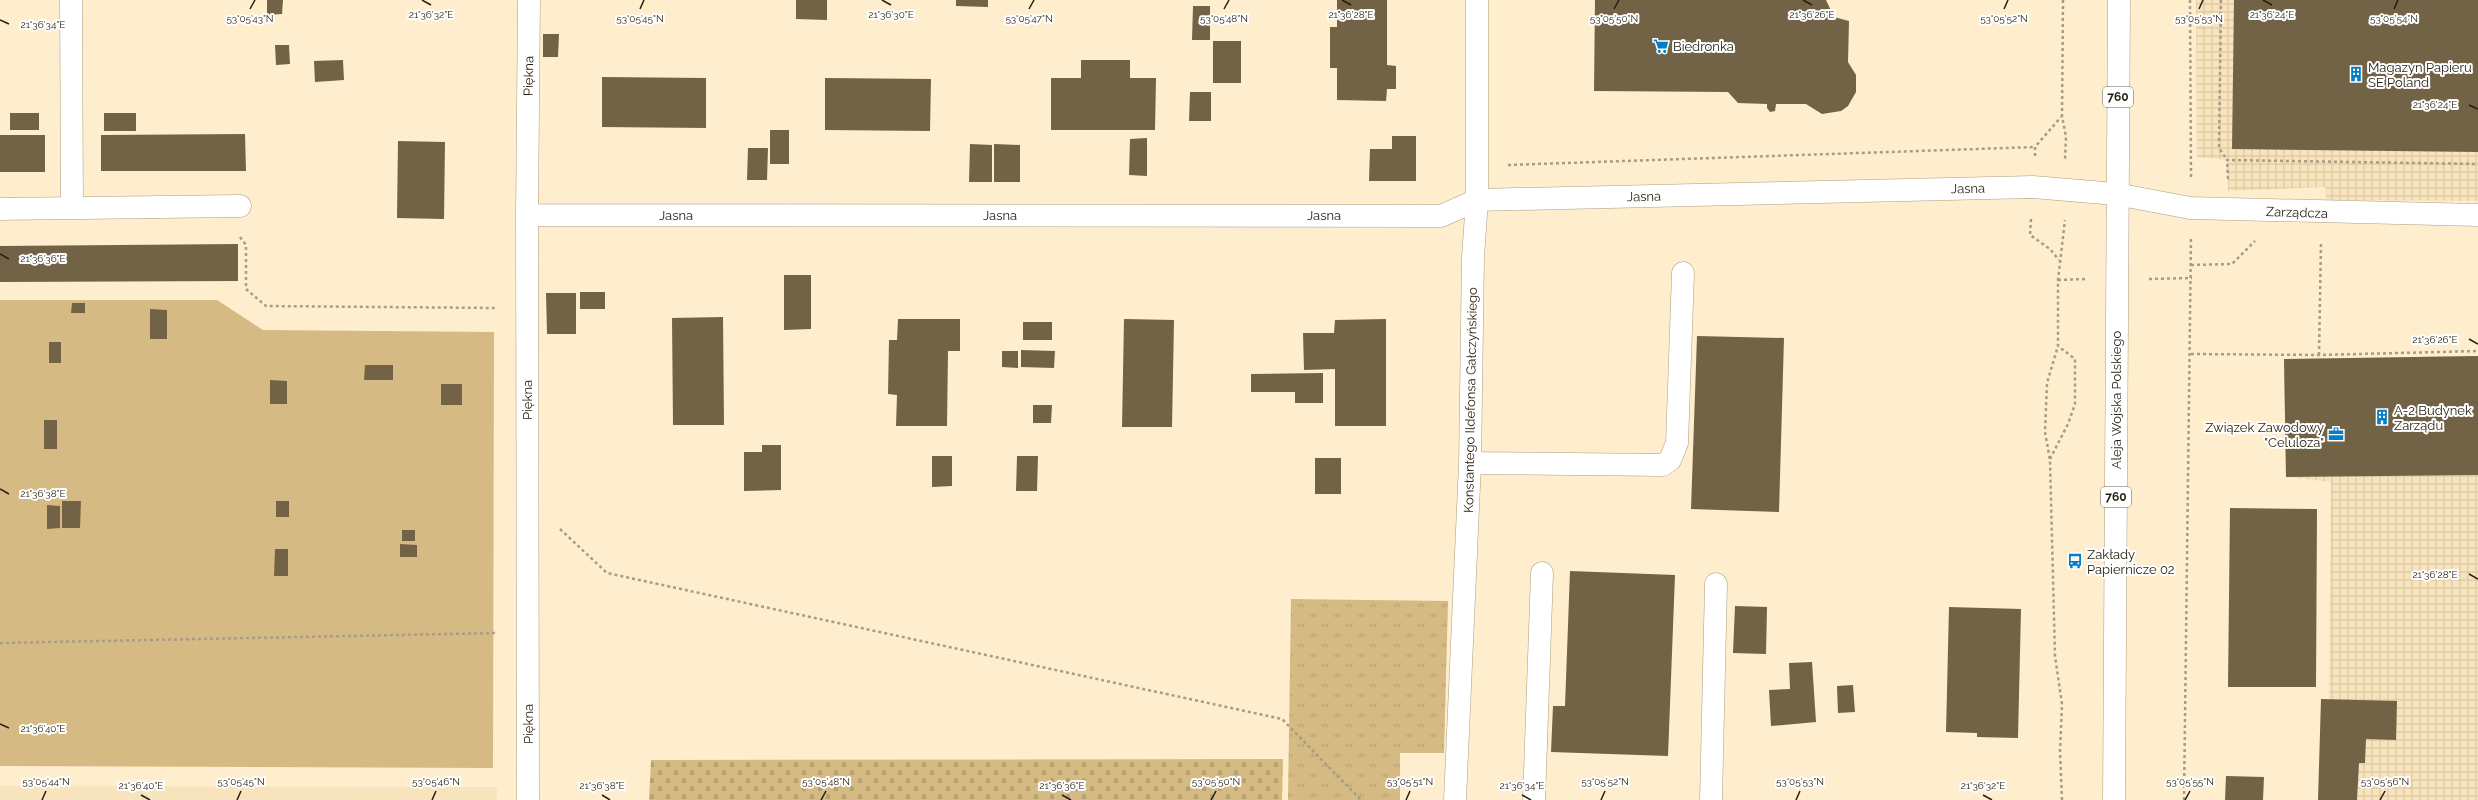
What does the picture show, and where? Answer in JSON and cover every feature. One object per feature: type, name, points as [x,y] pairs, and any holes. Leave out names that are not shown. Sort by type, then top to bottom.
[{"type":"street","points":[[71,0],[72,208]]},
{"type":"street","name":"Piękna","points":[[528,800],[527,215],[529,0]]},
{"type":"street","name":"Konstantego Ildefonsa Gałczyńskiego","points":[[1455,800],[1470,463],[1473,257],[1478,166],[1478,0]]},
{"type":"street","name":"Aleja Wojska Polskiego","points":[[2114,800],[2116,194],[2119,0]]},
{"type":"street","name":"Jasna","points":[[527,215],[1441,216],[1477,200],[2033,187],[2116,194]]},
{"type":"street","name":"Zarządcza","points":[[2116,194],[2190,208],[2478,215]]},
{"type":"street","points":[[0,209],[240,206]]},
{"type":"street","points":[[1470,463],[1663,465],[1670,460],[1677,443],[1683,273]]},
{"type":"street","points":[[1534,800],[1542,573]]},
{"type":"street","points":[[1711,800],[1716,584]]},
{"type":"path","points":[[2062,800],[2060,751],[2062,704],[2055,656],[2050,460],[2045,432],[2047,382],[2058,346],[2059,260],[2050,250],[2030,235],[2035,147],[2062,116],[2063,0]]},
{"type":"path","points":[[2184,800],[2191,354],[2190,0]]},
{"type":"path","points":[[2221,0],[2219,148],[2227,160],[2228,184]]},
{"type":"path","points":[[1478,166],[2035,147]]},
{"type":"path","points":[[2227,160],[2478,164]]},
{"type":"path","points":[[240,206],[240,240],[246,244],[246,289],[266,306],[505,308]]},
{"type":"path","points":[[2319,355],[2321,239]]},
{"type":"path","points":[[2050,460],[2068,424],[2075,404],[2075,359],[2058,346]]},
{"type":"path","points":[[2191,354],[2319,355],[2478,351]]},
{"type":"path","points":[[527,499],[607,573],[1282,719],[1361,800]]},
{"type":"path","points":[[0,643],[528,632]]},
{"type":"shaded area","name":"Magazyn Papieru SE Poland","points":[[2196,0],[2478,0],[2478,201],[2326,200],[2325,187],[2228,191],[2227,160],[2197,157]]},
{"type":"shaded area","points":[[2478,356],[2478,800],[2328,800],[2331,482],[2286,477],[2284,359]]},
{"type":"shaded area","points":[[0,786],[497,787],[497,800],[0,800]]},
{"type":"green space","points":[[0,300],[217,300],[263,330],[494,332],[493,768],[0,766]]},
{"type":"green space","points":[[1291,599],[1448,601],[1444,753],[1400,753],[1400,800],[1288,800]]},
{"type":"green space","points":[[1283,759],[1282,800],[649,800],[651,760]]},
{"type":"building","points":[[267,0],[283,0],[282,14],[267,15]]},
{"type":"building","points":[[796,0],[827,0],[827,20],[796,19]]},
{"type":"building","points":[[956,0],[988,0],[988,7],[956,6]]},
{"type":"building","points":[[1337,0],[1387,0],[1387,65],[1396,66],[1396,89],[1387,89],[1386,101],[1337,100],[1337,68],[1330,68],[1330,27],[1337,27]]},
{"type":"building","points":[[1595,0],[1826,0],[1834,17],[1849,21],[1848,62],[1856,75],[1856,92],[1848,106],[1841,111],[1822,114],[1806,104],[1776,104],[1775,111],[1770,112],[1767,108],[1767,104],[1738,103],[1728,92],[1594,91]]},
{"type":"building","name":"Magazyn Papieru SE Poland","points":[[2234,0],[2478,0],[2478,152],[2232,149]]},
{"type":"building","points":[[1193,6],[1210,6],[1210,40],[1192,40]]},
{"type":"building","points":[[543,34],[559,34],[558,57],[543,57]]},
{"type":"building","points":[[1213,41],[1241,41],[1241,83],[1213,83]]},
{"type":"building","points":[[275,45],[289,45],[290,64],[276,65]]},
{"type":"building","points":[[343,60],[344,80],[315,82],[314,61]]},
{"type":"building","points":[[1081,60],[1130,60],[1130,78],[1156,78],[1155,130],[1051,130],[1051,78],[1081,78]]},
{"type":"building","points":[[602,77],[706,78],[706,128],[602,127]]},
{"type":"building","points":[[825,78],[931,79],[930,131],[825,130]]},
{"type":"building","points":[[1190,92],[1211,92],[1211,121],[1189,121]]},
{"type":"building","points":[[10,113],[39,113],[39,130],[10,130]]},
{"type":"building","points":[[104,113],[136,113],[136,131],[104,131]]},
{"type":"building","points":[[770,130],[789,130],[789,164],[770,164]]},
{"type":"building","points":[[245,134],[246,171],[101,171],[101,135]]},
{"type":"building","points":[[0,135],[45,135],[45,172],[0,172]]},
{"type":"building","points":[[1392,136],[1416,136],[1416,181],[1369,181],[1370,149],[1392,149]]},
{"type":"building","points":[[1147,138],[1147,176],[1129,175],[1130,139]]},
{"type":"building","points":[[398,141],[445,142],[444,219],[397,218]]},
{"type":"building","points":[[970,144],[992,145],[992,182],[969,182]]},
{"type":"building","points":[[994,144],[1020,145],[1020,182],[994,182]]},
{"type":"building","points":[[748,148],[768,148],[767,180],[747,180]]},
{"type":"building","points":[[238,244],[238,281],[0,282],[0,246]]},
{"type":"building","points":[[784,275],[811,275],[811,329],[784,330]]},
{"type":"building","points":[[580,292],[605,292],[605,309],[580,309]]},
{"type":"building","points":[[546,293],[576,293],[576,334],[547,334]]},
{"type":"building","points":[[72,303],[85,303],[85,313],[71,313]]},
{"type":"building","points":[[150,309],[167,310],[167,339],[150,339]]},
{"type":"building","points":[[723,317],[724,425],[673,425],[672,318]]},
{"type":"building","points":[[898,319],[960,319],[960,351],[948,351],[947,426],[896,426],[897,395],[888,394],[889,340],[897,340]]},
{"type":"building","points":[[1124,319],[1174,320],[1172,427],[1122,427]]},
{"type":"building","points":[[1386,319],[1386,426],[1335,426],[1335,369],[1304,370],[1303,333],[1334,333],[1335,320]]},
{"type":"building","points":[[1023,322],[1052,322],[1052,340],[1023,340]]},
{"type":"building","points":[[1697,336],[1784,338],[1779,512],[1691,509]]},
{"type":"building","points":[[49,342],[61,342],[61,363],[49,363]]},
{"type":"building","points":[[1021,350],[1055,351],[1054,368],[1021,367]]},
{"type":"building","points":[[1002,351],[1018,351],[1018,368],[1002,367]]},
{"type":"building","name":"A-2 Budynek Zarządu","points":[[2478,356],[2478,475],[2286,477],[2284,359]]},
{"type":"building","points":[[365,365],[393,365],[393,380],[364,380]]},
{"type":"building","points":[[1323,373],[1323,403],[1295,403],[1295,392],[1251,392],[1251,374]]},
{"type":"building","points":[[270,380],[287,381],[287,404],[270,404]]},
{"type":"building","points":[[441,384],[462,384],[462,405],[441,405]]},
{"type":"building","points":[[1033,405],[1052,405],[1051,423],[1033,423]]},
{"type":"building","points":[[44,420],[57,420],[57,449],[44,449]]},
{"type":"building","points":[[762,445],[781,445],[781,490],[744,491],[744,452],[762,452]]},
{"type":"building","points":[[932,456],[952,456],[952,486],[932,487]]},
{"type":"building","points":[[1017,456],[1038,456],[1037,491],[1016,491]]},
{"type":"building","points":[[1315,458],[1341,458],[1341,494],[1315,494]]},
{"type":"building","points":[[62,501],[81,501],[80,528],[62,528]]},
{"type":"building","points":[[276,501],[289,501],[289,517],[276,517]]},
{"type":"building","points":[[47,505],[60,506],[60,528],[47,529]]},
{"type":"building","points":[[2230,508],[2317,509],[2316,687],[2228,687]]},
{"type":"building","points":[[402,530],[415,530],[415,541],[402,541]]},
{"type":"building","points":[[400,544],[417,545],[417,557],[400,557]]},
{"type":"building","points":[[275,549],[288,549],[288,576],[274,576]]},
{"type":"building","points":[[1570,571],[1675,575],[1668,756],[1551,752],[1553,706],[1565,706]]},
{"type":"building","points":[[1735,606],[1767,607],[1766,654],[1733,653]]},
{"type":"building","points":[[1949,607],[2021,609],[2018,738],[1977,737],[1977,733],[1946,732]]},
{"type":"building","points":[[1812,662],[1816,722],[1771,726],[1769,690],[1790,689],[1789,663]]},
{"type":"building","points":[[1853,685],[1855,712],[1838,713],[1837,686]]},
{"type":"building","points":[[2321,699],[2397,701],[2396,740],[2366,739],[2365,763],[2359,763],[2357,800],[2318,800]]},
{"type":"building","points":[[2226,776],[2264,777],[2263,800],[2225,800]]},
{"type":"place","name":"Biedronka","points":[[1661,46]]},
{"type":"place","name":"Magazyn Papieru SE Poland","points":[[2356,74]]},
{"type":"place","name":"A-2 Budynek Zarządu","points":[[2382,417]]},
{"type":"place","name":"Związek Zawodowy \"Celuloza\"","points":[[2336,434]]},
{"type":"place","name":"Zakłady Papiernicze 02","points":[[2075,561]]}]
